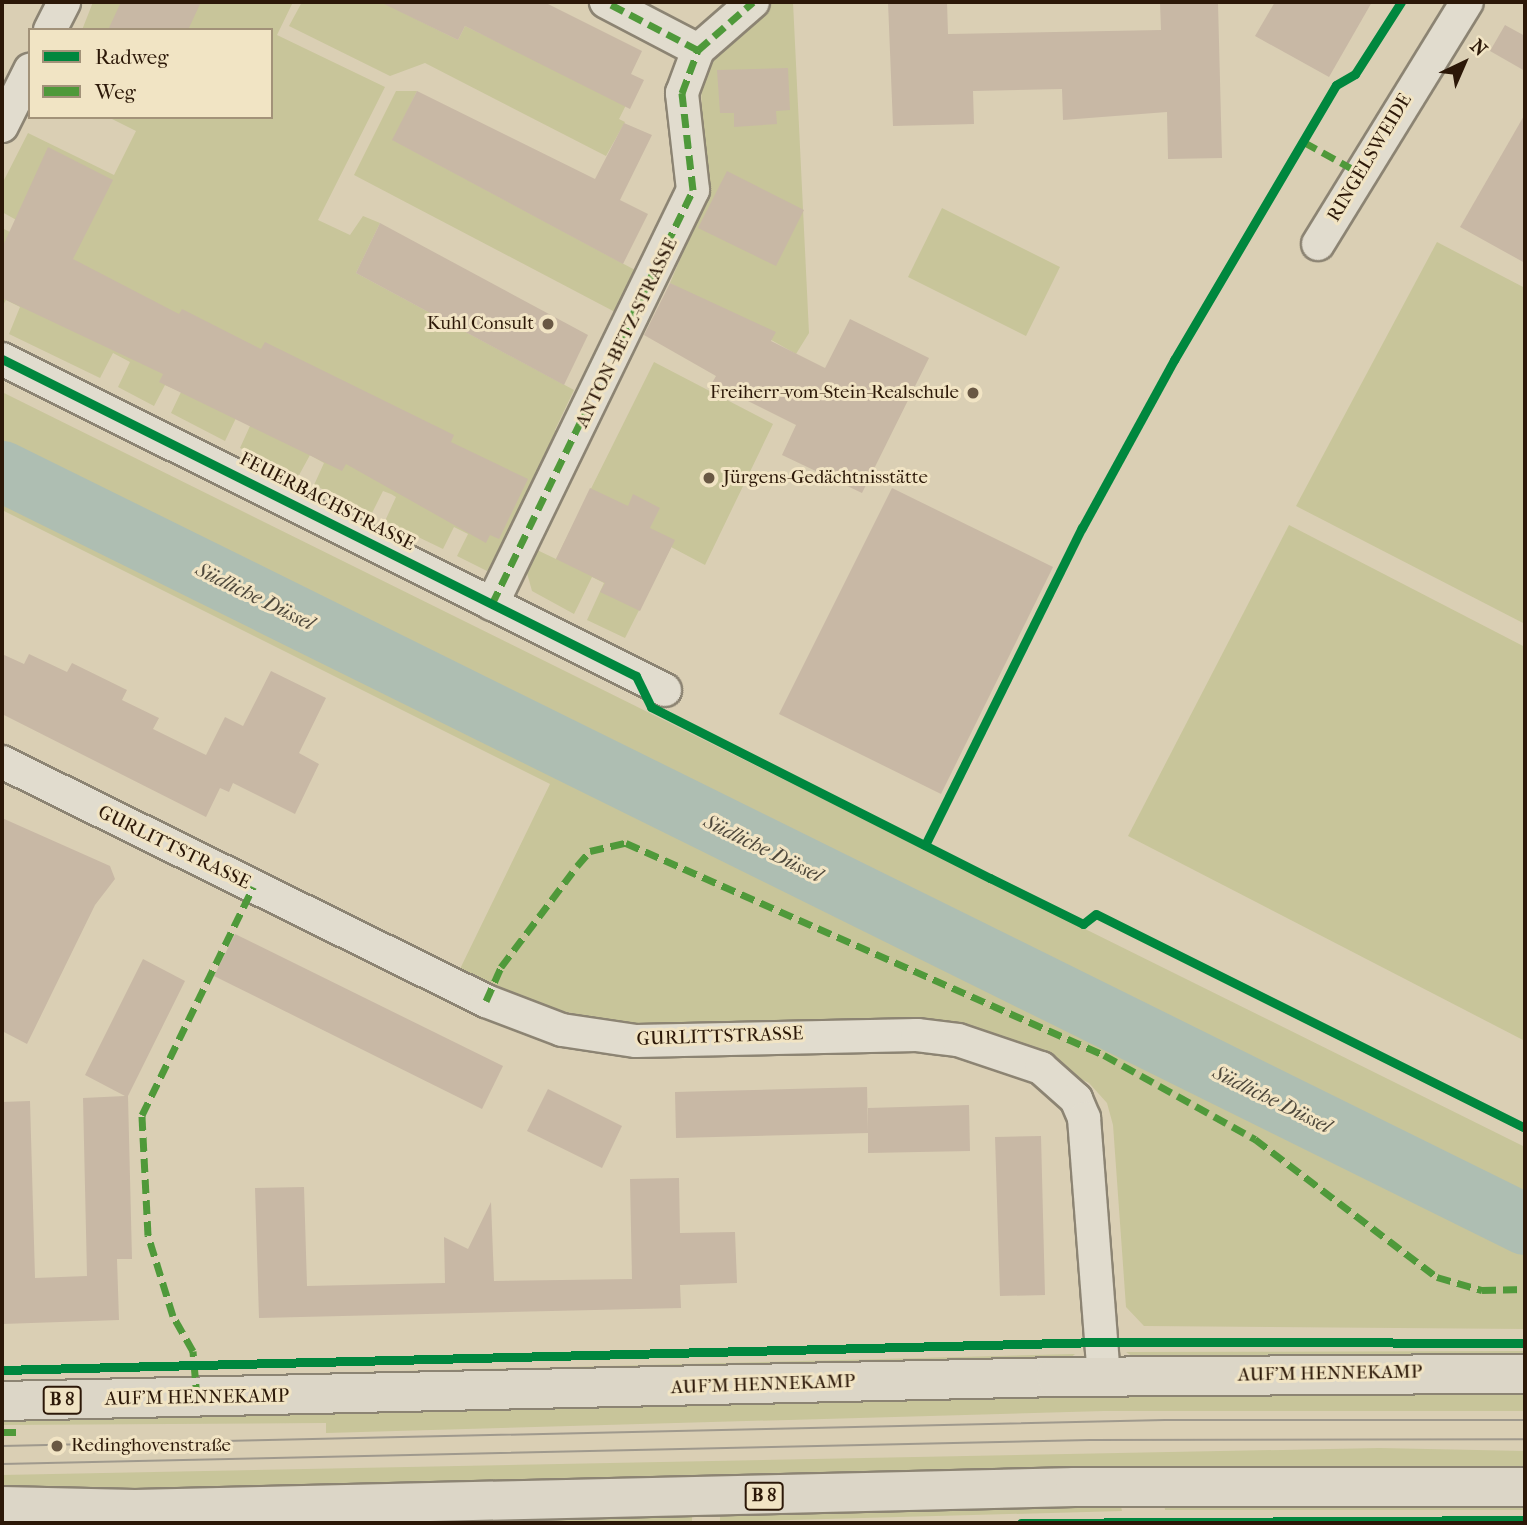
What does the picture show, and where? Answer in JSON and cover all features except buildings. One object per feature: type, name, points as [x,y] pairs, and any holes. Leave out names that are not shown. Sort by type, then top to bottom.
[{"type":"main road","name":"AUF'M HENNEKAMP","points":[[2,1401],[1104,1377],[1525,1374]]},
{"type":"main road","name":"B 8","points":[[2,1506],[135,1509],[1158,1486],[1525,1487]]},
{"type":"street","points":[[51,28],[64,2]]},
{"type":"street","points":[[606,2],[698,50]]},
{"type":"street","name":"ANTON-BETZ-STRASSE","points":[[492,604],[688,207],[693,190],[682,93],[698,50],[753,2]]},
{"type":"street","name":"RINGELSWEIDE","points":[[1318,244],[1467,2]]},
{"type":"street","points":[[2,126],[28,74]]},
{"type":"street","name":"FEUERBACHSTRASSE","points":[[2,359],[665,690]]},
{"type":"street","name":"GURLITTSTRASSE","points":[[2,762],[486,1001],[562,1030],[636,1041],[918,1035],[1019,1056],[1063,1085],[1084,1118],[1098,1266],[1104,1377]]},
{"type":"shaded area","points":[[93,2],[293,2],[277,35],[385,87],[318,220],[350,235],[363,216],[380,223],[356,273],[574,390],[555,430],[566,435],[499,565],[487,571],[457,556],[468,534],[454,527],[443,549],[385,521],[396,497],[391,494],[383,491],[372,513],[314,485],[324,463],[310,455],[298,477],[240,448],[250,426],[236,418],[225,441],[171,413],[181,392],[165,385],[154,406],[118,387],[130,362],[113,353],[100,378],[9,334],[20,307],[6,300],[2,307],[2,228],[14,234],[20,222],[2,212],[2,184],[28,133],[114,175],[136,131],[112,119],[273,119],[273,28],[83,28]]},
{"type":"shaded area","points":[[302,2],[382,2],[458,40],[465,26],[626,105],[619,119],[625,122],[606,156],[425,63],[390,76],[289,26]]},
{"type":"shaded area","points":[[774,2],[793,2],[809,333],[796,354],[670,283],[704,202],[701,81],[719,49]]},
{"type":"shaded area","points":[[396,91],[417,91],[393,140],[635,270],[615,312],[354,175]]},
{"type":"shaded area","points":[[942,208],[1060,267],[1026,336],[908,277]]},
{"type":"shaded area","points":[[1437,242],[1525,288],[1525,624],[1296,506]]},
{"type":"shaded area","points":[[654,362],[773,424],[705,565],[671,547],[625,638],[587,620],[604,583],[592,577],[574,614],[532,591],[527,573],[537,550],[556,559]]},
{"type":"shaded area","points":[[2,392],[1525,1147],[1525,1329],[1144,1326],[1126,1307],[1113,1125],[1107,1103],[1089,1083],[1052,1065],[602,1020],[537,1005],[459,971],[550,784],[2,510]]},
{"type":"shaded area","points":[[1289,525],[1525,647],[1525,1041],[1128,836]]},
{"type":"shaded area","points":[[1525,1351],[1525,1358],[1135,1358],[1126,1352]]},
{"type":"shaded area","points":[[1075,1354],[1069,1359],[219,1381],[209,1376]]},
{"type":"shaded area","points":[[1525,1392],[1525,1411],[1104,1411],[326,1433],[326,1423],[2,1425],[2,1419],[1000,1395]]},
{"type":"shaded area","points":[[1379,1448],[1525,1451],[1525,1467],[2,1490],[2,1475]]},
{"type":"shaded area","points":[[1164,1501],[1525,1502],[1525,1510],[1165,1510]]},
{"type":"shaded area","points":[[1120,1502],[1122,1511],[720,1522],[720,1513]]},
{"type":"shaded area","points":[[692,1513],[692,1523],[256,1523]]},
{"type":"waterway","name":"Südliche Düssel","points":[[2,471],[1525,1224]]},
{"type":"tram line","points":[[2,1446],[1165,1420],[1525,1420]]},
{"type":"tram line","points":[[2,1464],[1090,1440],[1525,1439]]},
{"type":"marked path","points":[[492,604],[693,190],[682,93],[698,50],[606,2]]},
{"type":"marked path","points":[[698,50],[753,2]]},
{"type":"marked path","points":[[1304,142],[1360,173]]},
{"type":"marked path","points":[[486,1001],[501,967],[590,851],[626,843],[1104,1055],[1255,1139],[1437,1277],[1482,1290],[1525,1289]]},
{"type":"marked path","points":[[197,1398],[193,1351],[173,1316],[148,1235],[142,1115],[253,887]]},
{"type":"marked path","points":[[2,1432],[23,1432]]},
{"type":"cycle path","points":[[925,845],[1082,528],[1174,360],[1336,85],[1355,74],[1401,2]]},
{"type":"cycle path","points":[[2,359],[636,676],[651,707],[1083,924],[1096,914],[1525,1128]]},
{"type":"cycle path","points":[[2,1370],[1101,1342],[1525,1343]]},
{"type":"cycle path","points":[[1021,1523],[1525,1520]]},
{"type":"place","name":"Kuhl Consult","points":[[548,324]]},
{"type":"place","name":"Freiherr-vom-Stein-Realschule","points":[[973,393]]},
{"type":"place","name":"Jürgens-Gedächtnisstätte","points":[[709,478]]},
{"type":"place","name":"Redinghovenstraße","points":[[57,1446]]}]
